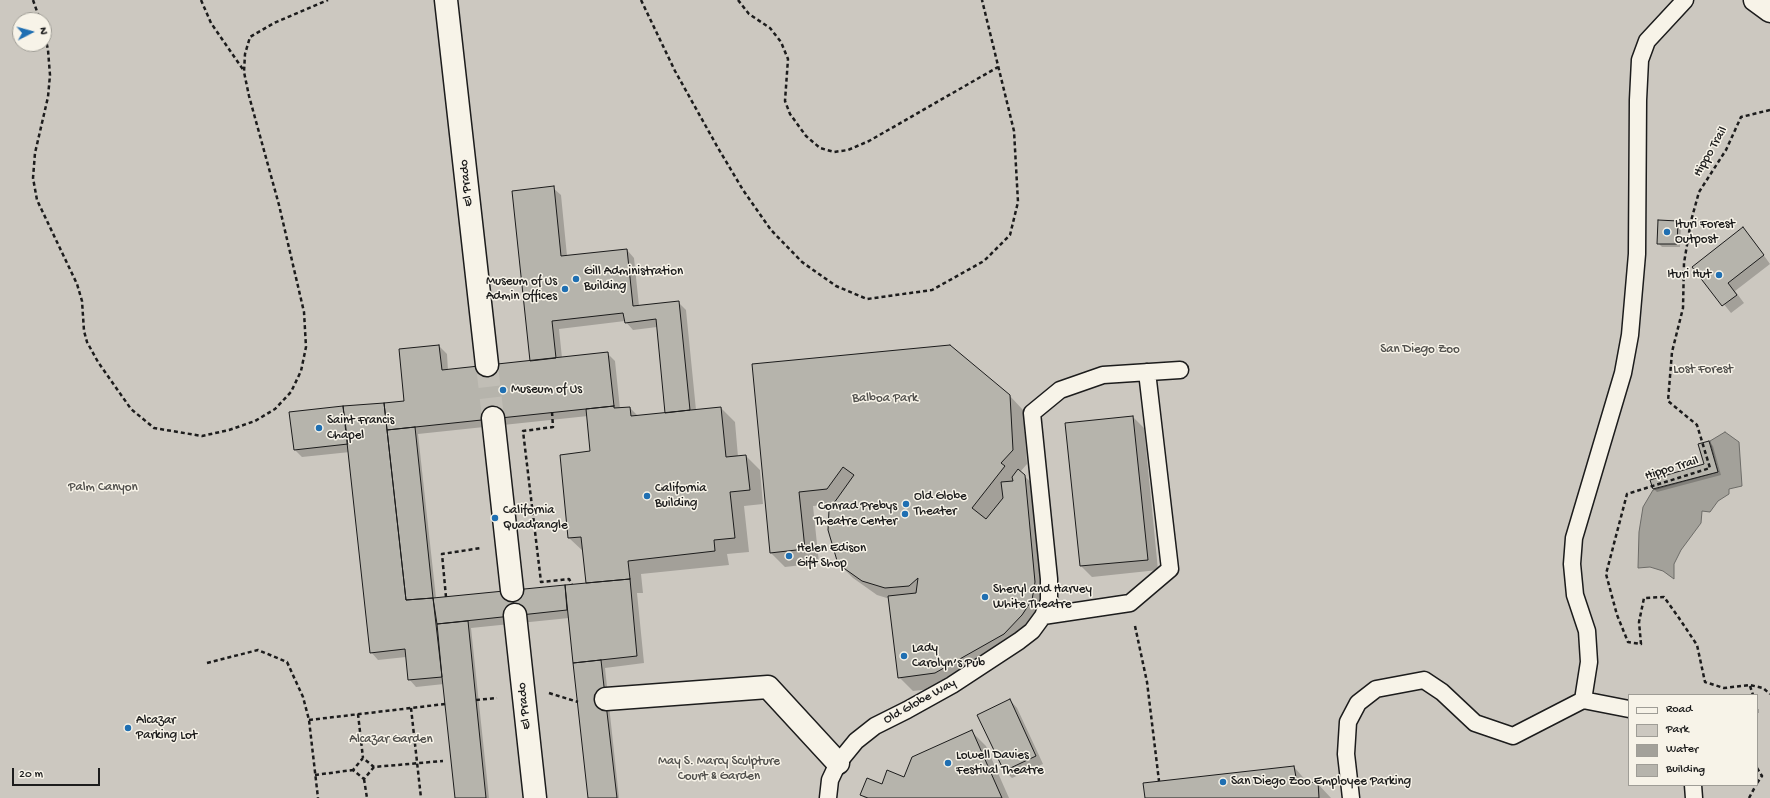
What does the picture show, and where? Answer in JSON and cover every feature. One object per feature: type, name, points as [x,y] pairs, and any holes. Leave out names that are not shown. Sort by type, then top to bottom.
[{"type":"street","name":"El Prado","points":[[446,0],[469,202],[478,297],[487,365]]},
{"type":"street","points":[[1755,0],[1770,11]]},
{"type":"street","points":[[493,418],[512,590]]},
{"type":"street","name":"El Prado","points":[[515,615],[535,798]]},
{"type":"street","points":[[606,699],[768,687],[838,763]]},
{"type":"lane","points":[[1583,700],[1589,662],[1587,631],[1575,595],[1572,564],[1574,538],[1605,441],[1624,373],[1630,335],[1637,254],[1638,100],[1640,60],[1647,41],[1685,0]]},
{"type":"lane","points":[[1043,616],[1130,603],[1170,569],[1147,372],[1180,370]]},
{"type":"lane","name":"Old Globe Way","points":[[828,798],[830,780],[838,763],[856,741],[875,726],[952,685],[1019,641],[1032,631],[1043,616],[1049,601],[1049,580],[1032,413],[1060,390],[1072,385],[1103,375],[1147,372]]},
{"type":"lane","points":[[1351,798],[1346,754],[1348,722],[1358,704],[1376,689],[1424,680],[1442,692],[1475,722],[1513,736],[1583,700],[1628,709]]},
{"type":"lane","points":[[1693,786],[1694,798]]},
{"type":"path","points":[[33,0],[37,12]]},
{"type":"path","points":[[201,0],[211,23],[244,72]]},
{"type":"path","points":[[48,52],[50,75],[48,97],[35,153],[33,178],[37,200],[77,284],[82,301],[84,331],[87,342],[98,362],[131,409],[154,428],[202,436],[229,430],[255,421],[275,408],[291,392],[302,365],[306,348],[304,312],[279,205],[249,96],[244,72],[245,54],[250,37],[274,23],[328,0]]},
{"type":"path","points":[[641,0],[675,70],[718,148],[743,190],[771,230],[808,266],[836,286],[867,299],[932,290],[984,261],[1010,235],[1018,202],[1014,131],[982,0]]},
{"type":"path","points":[[738,0],[750,14],[770,28],[781,42],[788,59],[785,102],[790,114],[806,136],[820,148],[834,152],[848,150],[869,141],[998,67]]},
{"type":"path","name":"Hippo Trail","points":[[1770,110],[1741,117],[1726,150],[1699,192],[1691,221],[1684,263],[1683,308],[1672,352],[1668,401],[1697,425],[1710,468],[1627,494],[1606,574],[1617,615],[1628,642],[1641,644],[1639,622],[1644,598],[1664,597],[1680,618],[1697,645],[1705,682],[1724,688],[1750,685],[1763,688],[1770,694]]},
{"type":"path","points":[[552,412],[553,427],[523,431],[541,582],[569,579],[572,584]]},
{"type":"path","points":[[446,597],[442,554],[483,547]]},
{"type":"path","points":[[1130,603],[1148,682],[1159,781]]},
{"type":"path","points":[[207,663],[258,650],[287,662],[303,697],[309,720],[318,798]]},
{"type":"path","points":[[1750,685],[1753,694]]},
{"type":"path","points":[[549,693],[578,702]]},
{"type":"path","points":[[476,700],[502,698]]},
{"type":"path","points":[[309,720],[445,704]]},
{"type":"path","points":[[411,708],[421,798]]},
{"type":"path","points":[[358,714],[363,758],[374,767],[443,761]]},
{"type":"path","points":[[315,775],[353,770],[363,758]]},
{"type":"path","points":[[364,779],[374,767]]},
{"type":"path","points":[[353,770],[364,779],[367,798]]},
{"type":"path","points":[[1758,770],[1762,776],[1758,781]]},
{"type":"path","points":[[1749,798],[1755,786]]},
{"type":"green space","name":"Balboa Park","points":[[0,0],[1770,0],[1770,798],[0,798]]},
{"type":"water","points":[[1725,432],[1739,442],[1742,486],[1729,489],[1729,494],[1718,501],[1710,512],[1702,511],[1701,523],[1681,550],[1674,564],[1674,579],[1663,571],[1650,567],[1638,568],[1639,532],[1643,507],[1653,490],[1718,472],[1710,441]]},
{"type":"building","name":"Gill Administration Building","points":[[554,186],[561,256],[627,249],[633,306],[679,301],[690,410],[665,413],[656,319],[625,323],[623,313],[552,321],[556,358],[530,361],[512,191]]},
{"type":"building","name":"Ituri Forest Outpost","points":[[1658,220],[1678,221],[1677,244],[1657,244]]},
{"type":"building","name":"Ituri Hut","points":[[1743,227],[1764,255],[1728,283],[1737,295],[1722,306],[1692,267]]},
{"type":"building","points":[[439,345],[442,370],[608,352],[614,406],[387,430],[384,403],[404,401],[399,349]]},
{"type":"building","name":"Conrad Prebys Theatre Center","points":[[950,345],[1010,395],[1013,450],[1001,463],[1005,466],[972,508],[986,519],[1003,498],[1001,482],[1013,481],[1012,477],[1018,469],[1025,475],[1035,582],[1032,600],[1022,615],[1004,634],[935,673],[898,678],[888,596],[916,593],[918,578],[909,586],[885,588],[862,581],[838,564],[828,530],[829,510],[854,475],[843,467],[827,489],[799,492],[805,549],[770,553],[752,364]]},
{"type":"building","points":[[384,403],[406,600],[433,598],[442,677],[408,680],[405,649],[370,653],[343,406]]},
{"type":"building","name":"Saint Francis Chapel","points":[[343,406],[348,444],[294,450],[289,412]]},
{"type":"building","name":"California Building","points":[[614,406],[614,408],[630,407],[631,416],[721,407],[726,457],[746,455],[750,490],[730,492],[735,538],[714,540],[715,551],[628,561],[630,579],[586,583],[581,537],[568,538],[560,455],[590,451],[586,409]]},
{"type":"building","points":[[1133,416],[1148,560],[1080,566],[1065,423]]},
{"type":"building","points":[[415,427],[433,598],[406,600],[387,430]]},
{"type":"building","points":[[1709,441],[1718,472],[1653,489],[1650,480],[1704,464],[1698,444]]},
{"type":"building","points":[[630,579],[637,656],[573,663],[565,585]]},
{"type":"building","points":[[565,585],[567,610],[437,624],[433,598]]},
{"type":"building","points":[[468,621],[486,798],[455,798],[442,677],[437,624]]},
{"type":"building","points":[[601,660],[617,798],[588,798],[573,663]]},
{"type":"building","points":[[1010,699],[1036,756],[1004,771],[977,715]]},
{"type":"building","name":"Lowell Davies Festival Theatre","points":[[972,730],[1002,798],[868,798],[860,795],[867,778],[882,784],[887,770],[904,777],[912,757]]},
{"type":"building","name":"San Diego Zoo Employee Parking","points":[[1294,766],[1297,783],[1318,782],[1319,798],[1145,798],[1143,783]]},
{"type":"tunnel","points":[[487,365],[493,418]]},
{"type":"place","name":"Ituri Forest Outpost","points":[[1667,232]]},
{"type":"place","name":"Ituri Hut","points":[[1719,275]]},
{"type":"place","name":"Gill Administration Building","points":[[576,279]]},
{"type":"place","name":"Museum of Us Admin Offices","points":[[565,289]]},
{"type":"place","name":"Museum of Us","points":[[503,390]]},
{"type":"place","name":"Saint Francis Chapel","points":[[319,428]]},
{"type":"place","name":"California Building","points":[[647,496]]},
{"type":"place","name":"Old Globe Theater","points":[[906,504]]},
{"type":"place","name":"Conrad Prebys Theatre Center","points":[[905,514]]},
{"type":"place","name":"California Quadrangle","points":[[495,518]]},
{"type":"place","name":"Helen Edison Gift Shop","points":[[789,556]]},
{"type":"place","name":"Sheryl and Harvey White Theatre","points":[[985,597]]},
{"type":"place","name":"Lady Carolyn’s Pub","points":[[904,656]]},
{"type":"place","name":"Alcazar Parking Lot","points":[[128,728]]},
{"type":"place","name":"Lowell Davies Festival Theatre","points":[[948,763]]},
{"type":"place","name":"San Diego Zoo Employee Parking","points":[[1223,782]]},
{"type":"park label","name":"San Diego Zoo","points":[[1420,350]]},
{"type":"park label","name":"Lost Forest","points":[[1703,370]]},
{"type":"park label","name":"Palm Canyon","points":[[103,488]]},
{"type":"park label","name":"Alcazar Garden","points":[[391,740]]},
{"type":"park label","name":"May S. Marcy Sculpture Court & Garden","points":[[719,770]]}]
